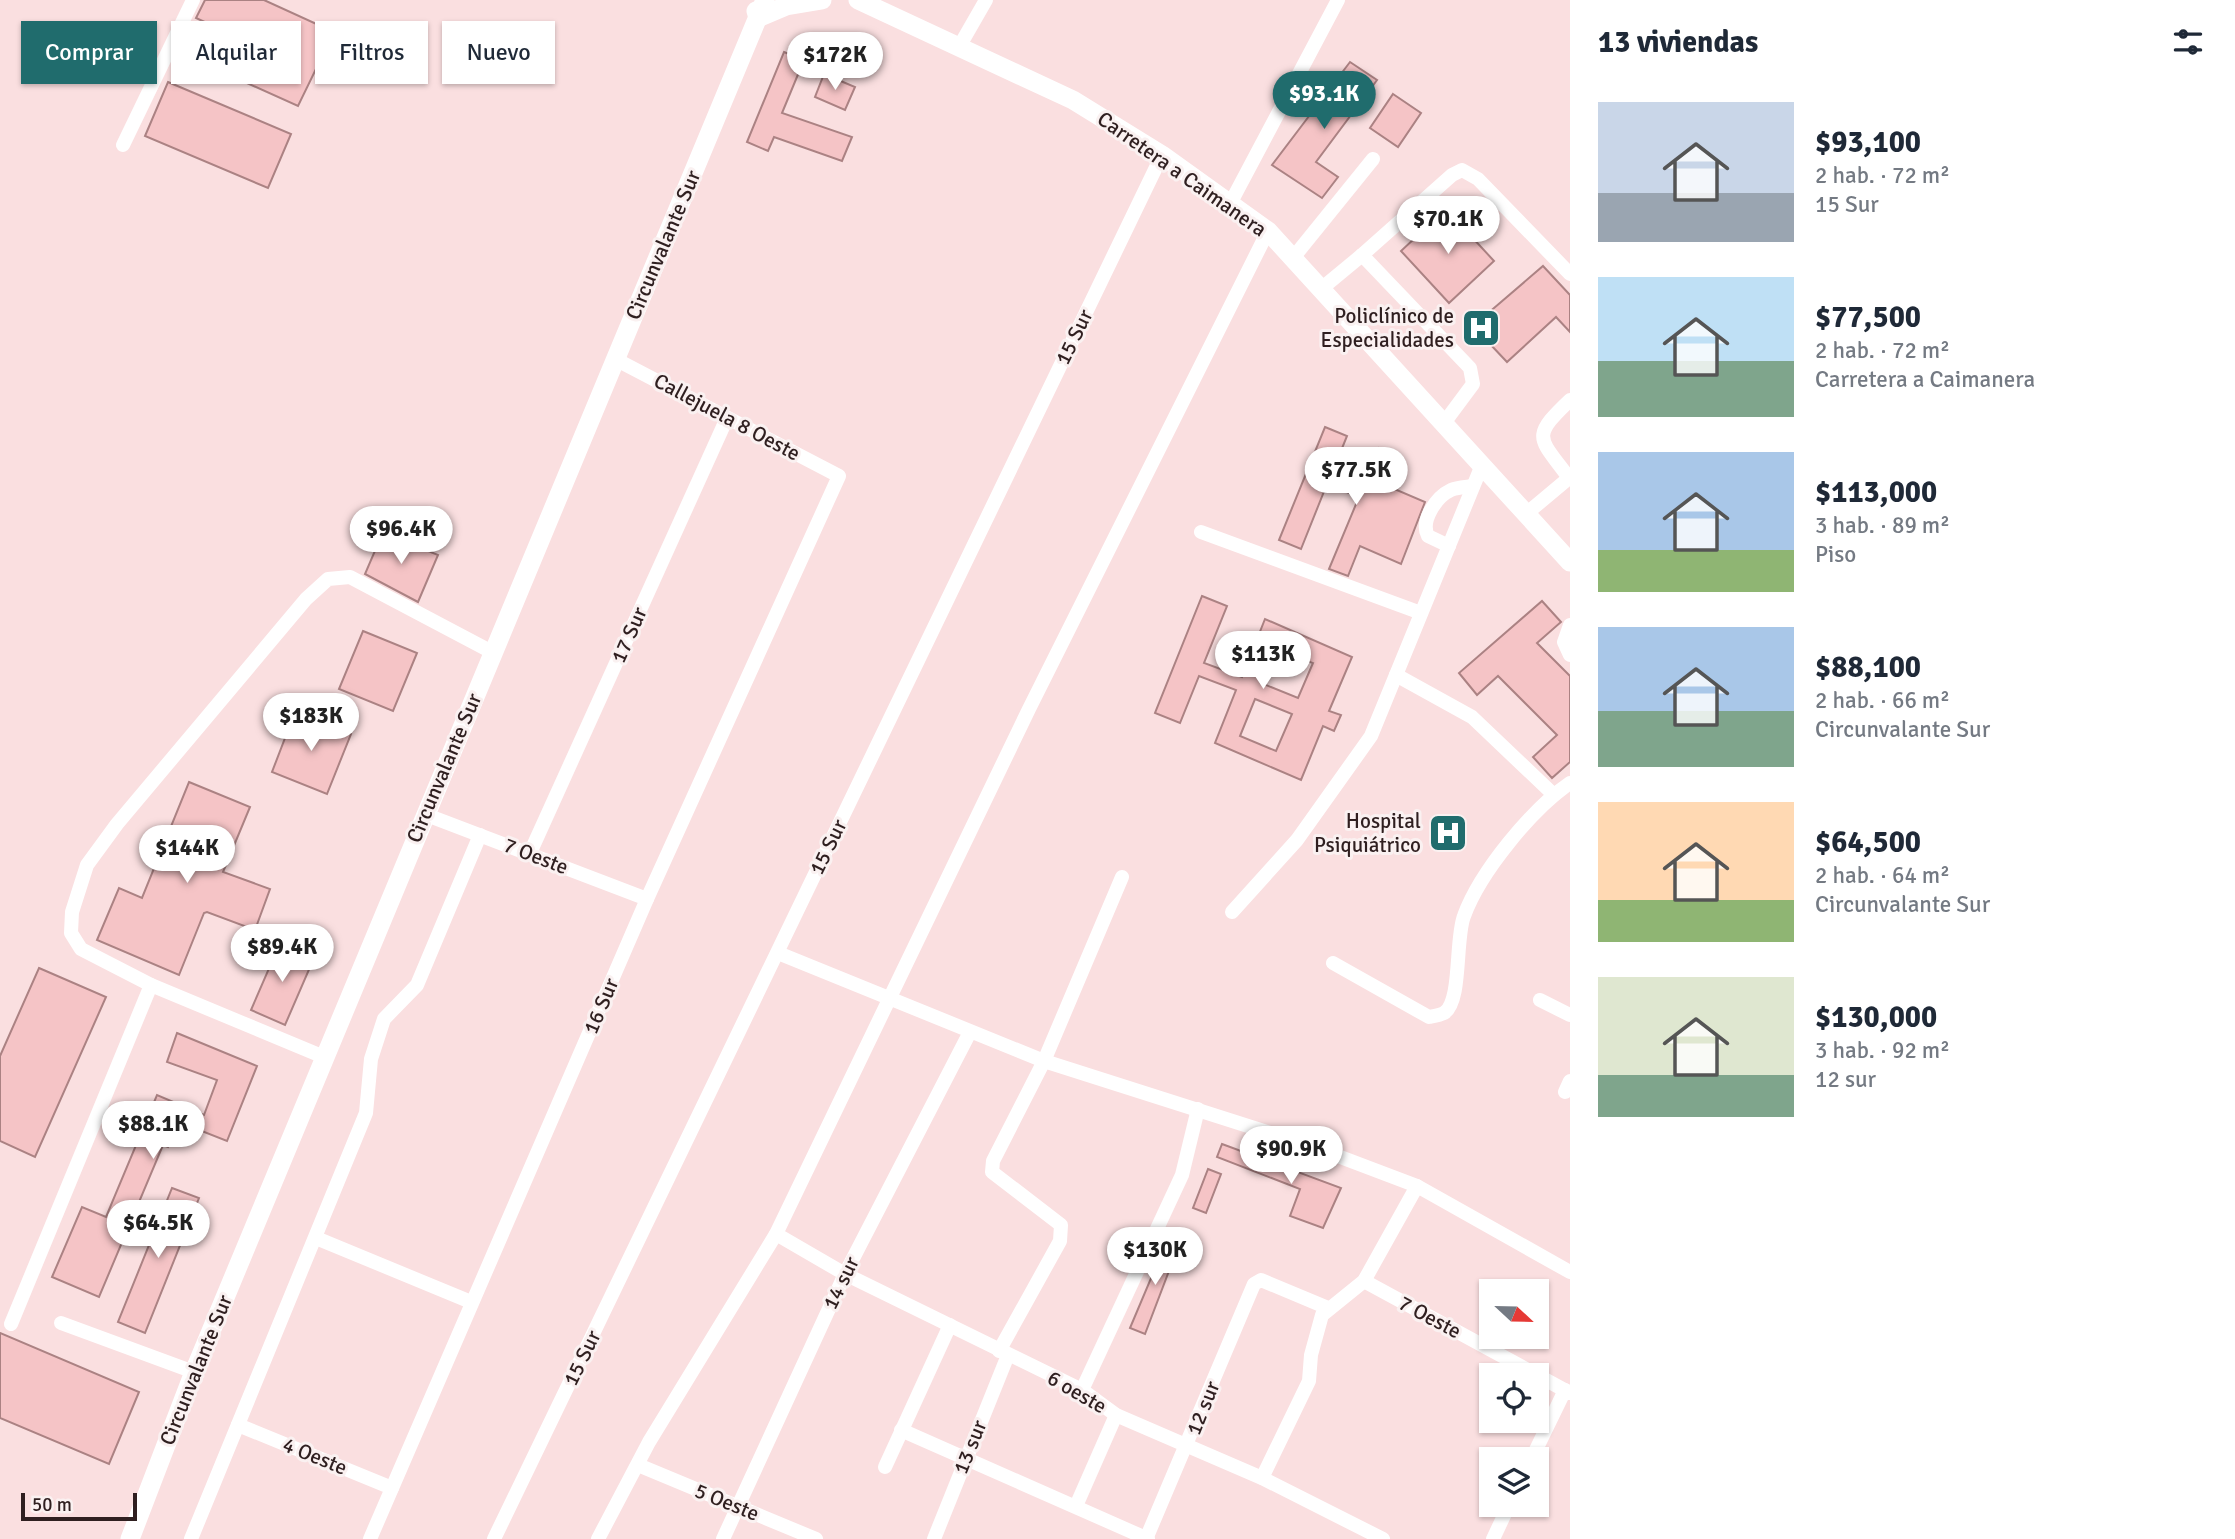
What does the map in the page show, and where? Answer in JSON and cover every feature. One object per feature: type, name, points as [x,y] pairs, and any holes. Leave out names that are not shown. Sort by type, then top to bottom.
[{"type":"main road","points":[[759,6],[786,6],[822,0]]},
{"type":"main road","name":"Carretera a Caimanera","points":[[858,0],[1073,100],[1162,155],[1268,231],[1570,562]]},
{"type":"main road","name":"Circunvalante Sur","points":[[130,1539],[194,1372],[759,6]]},
{"type":"street","points":[[123,145],[193,0]]},
{"type":"street","points":[[959,47],[986,0]]},
{"type":"street","points":[[1230,204],[1338,0]]},
{"type":"street","name":"15 Sur","points":[[494,1539],[1162,155]]},
{"type":"street","points":[[1293,258],[1373,159]]},
{"type":"street","points":[[1321,289],[1452,174],[1462,170],[1478,179],[1570,274]]},
{"type":"street","points":[[598,1539],[649,1441],[776,1234],[1030,709],[1268,231]]},
{"type":"street","points":[[1362,255],[1470,368],[1473,384],[1444,424]]},
{"type":"street","name":"Callejuela 8 Oeste","points":[[615,359],[839,476]]},
{"type":"street","points":[[1526,514],[1569,477],[1544,443],[1541,434],[1544,426],[1570,400]]},
{"type":"street","name":"17 Sur","points":[[530,853],[727,418]]},
{"type":"street","points":[[1232,912],[1297,841],[1371,736],[1482,465]]},
{"type":"street","name":"16 Sur","points":[[370,1539],[471,1302],[514,1212],[647,899],[839,476]]},
{"type":"street","points":[[1449,546],[1428,536],[1425,530],[1433,506],[1442,495],[1453,489],[1473,486]]},
{"type":"street","points":[[1201,532],[1421,613]]},
{"type":"street","points":[[324,1057],[151,985],[81,949],[71,933],[72,912],[88,865],[117,824],[306,599],[328,579],[350,577],[492,652]]},
{"type":"street","points":[[1570,625],[1564,642],[1570,655]]},
{"type":"street","points":[[1396,675],[1472,717],[1554,795]]},
{"type":"street","points":[[1333,963],[1429,1017],[1446,1012],[1454,1001],[1457,947],[1464,915],[1491,870],[1531,815],[1570,783]]},
{"type":"street","name":"7 Oeste","points":[[424,814],[647,899]]},
{"type":"street","points":[[191,1539],[366,1113],[371,1059],[384,1018],[417,985],[480,835]]},
{"type":"street","points":[[1044,1060],[1122,877]]},
{"type":"street","points":[[778,953],[1044,1060],[1198,1109],[1417,1186],[1570,1272]]},
{"type":"street","points":[[11,1324],[151,985]]},
{"type":"street","points":[[1540,1000],[1570,1015]]},
{"type":"street","name":"14 sur","points":[[723,1539],[845,1274],[970,1032]]},
{"type":"street","name":"13 sur","points":[[934,1539],[1003,1353],[1060,1241],[1060,1225],[1057,1220],[992,1172],[992,1161],[1044,1060]]},
{"type":"street","points":[[1082,1390],[1182,1175],[1198,1109]]},
{"type":"street","points":[[1262,1478],[1309,1381],[1317,1326],[1328,1308],[1364,1281],[1417,1186]]},
{"type":"street","name":"6 oeste","points":[[776,1234],[845,1274],[1082,1390],[1116,1415],[1262,1478],[1383,1539]]},
{"type":"street","points":[[316,1238],[471,1302]]},
{"type":"street","name":"12 sur","points":[[1147,1539],[1254,1284],[1261,1280],[1328,1308]]},
{"type":"street","name":"7 Oeste","points":[[1364,1281],[1567,1391]]},
{"type":"street","points":[[61,1323],[194,1372]]},
{"type":"street","points":[[885,1468],[950,1325]]},
{"type":"street","points":[[1538,1447],[1567,1391]]},
{"type":"street","points":[[1076,1506],[1116,1415]]},
{"type":"street","name":"4 Oeste","points":[[238,1425],[392,1488]]},
{"type":"street","points":[[901,1430],[965,1456],[1147,1539]]},
{"type":"street","name":"5 Oeste","points":[[638,1465],[816,1539]]},
{"type":"street","points":[[1493,1539],[1503,1517]]},
{"type":"building","points":[[205,0],[264,0],[315,23],[315,71],[298,106],[249,84],[301,84],[301,21],[203,21],[196,18]]},
{"type":"building","points":[[784,52],[804,60],[782,113],[852,137],[842,161],[774,137],[768,151],[747,142]]},
{"type":"building","points":[[1350,62],[1377,80],[1316,162],[1338,177],[1322,198],[1272,165]]},
{"type":"building","points":[[824,74],[855,87],[845,110],[815,97]]},
{"type":"building","points":[[168,82],[291,134],[268,188],[145,136]]},
{"type":"building","points":[[1393,94],[1421,113],[1398,147],[1370,128]]},
{"type":"building","points":[[1446,209],[1494,261],[1449,303],[1401,251]]},
{"type":"building","points":[[1543,266],[1570,295],[1570,332],[1556,317],[1507,362],[1473,326]]},
{"type":"building","points":[[1325,427],[1347,436],[1332,473],[1363,487],[1379,448],[1397,456],[1385,485],[1425,502],[1401,564],[1360,546],[1348,576],[1329,569],[1359,497],[1327,484],[1301,549],[1279,540]]},
{"type":"building","points":[[383,532],[438,555],[418,602],[365,574]]},
{"type":"building","points":[[1202,596],[1227,606],[1204,663],[1242,677],[1265,619],[1352,657],[1329,711],[1341,715],[1334,731],[1323,726],[1301,780],[1215,743],[1236,690],[1199,676],[1180,723],[1155,713]],"holes":[[[1275,650],[1313,663],[1298,698],[1261,683]],[[1255,699],[1292,714],[1276,751],[1240,736]]]},
{"type":"building","points":[[1542,601],[1561,622],[1537,643],[1570,676],[1570,762],[1552,778],[1533,757],[1557,735],[1498,676],[1477,695],[1459,673]]},
{"type":"building","points":[[363,631],[417,653],[393,711],[339,689]]},
{"type":"building","points":[[295,712],[351,734],[327,794],[272,772]]},
{"type":"building","points":[[189,782],[250,807],[223,872],[270,889],[255,930],[204,913],[179,975],[97,940],[119,888],[142,898]]},
{"type":"building","points":[[280,943],[314,958],[285,1025],[251,1010]]},
{"type":"building","points":[[39,968],[106,997],[35,1157],[0,1141],[0,1056]]},
{"type":"building","points":[[177,1033],[257,1066],[227,1141],[179,1122],[168,1147],[163,1145],[99,1297],[52,1277],[82,1207],[106,1217],[157,1095],[204,1115],[217,1080],[167,1062]]},
{"type":"building","points":[[1222,1144],[1341,1188],[1323,1228],[1290,1216],[1300,1189],[1217,1157]]},
{"type":"building","points":[[1208,1169],[1221,1174],[1206,1213],[1193,1208]]},
{"type":"building","points":[[172,1188],[199,1198],[145,1333],[118,1322]]},
{"type":"building","points":[[1168,1238],[1180,1242],[1145,1334],[1130,1328]]},
{"type":"building","points":[[0,1333],[139,1392],[109,1464],[0,1418]]},
{"type":"place","name":"Policlínico de Especialidades","points":[[1481,328]]},
{"type":"place","name":"Hospital Psiquiátrico","points":[[1448,833]]}]
